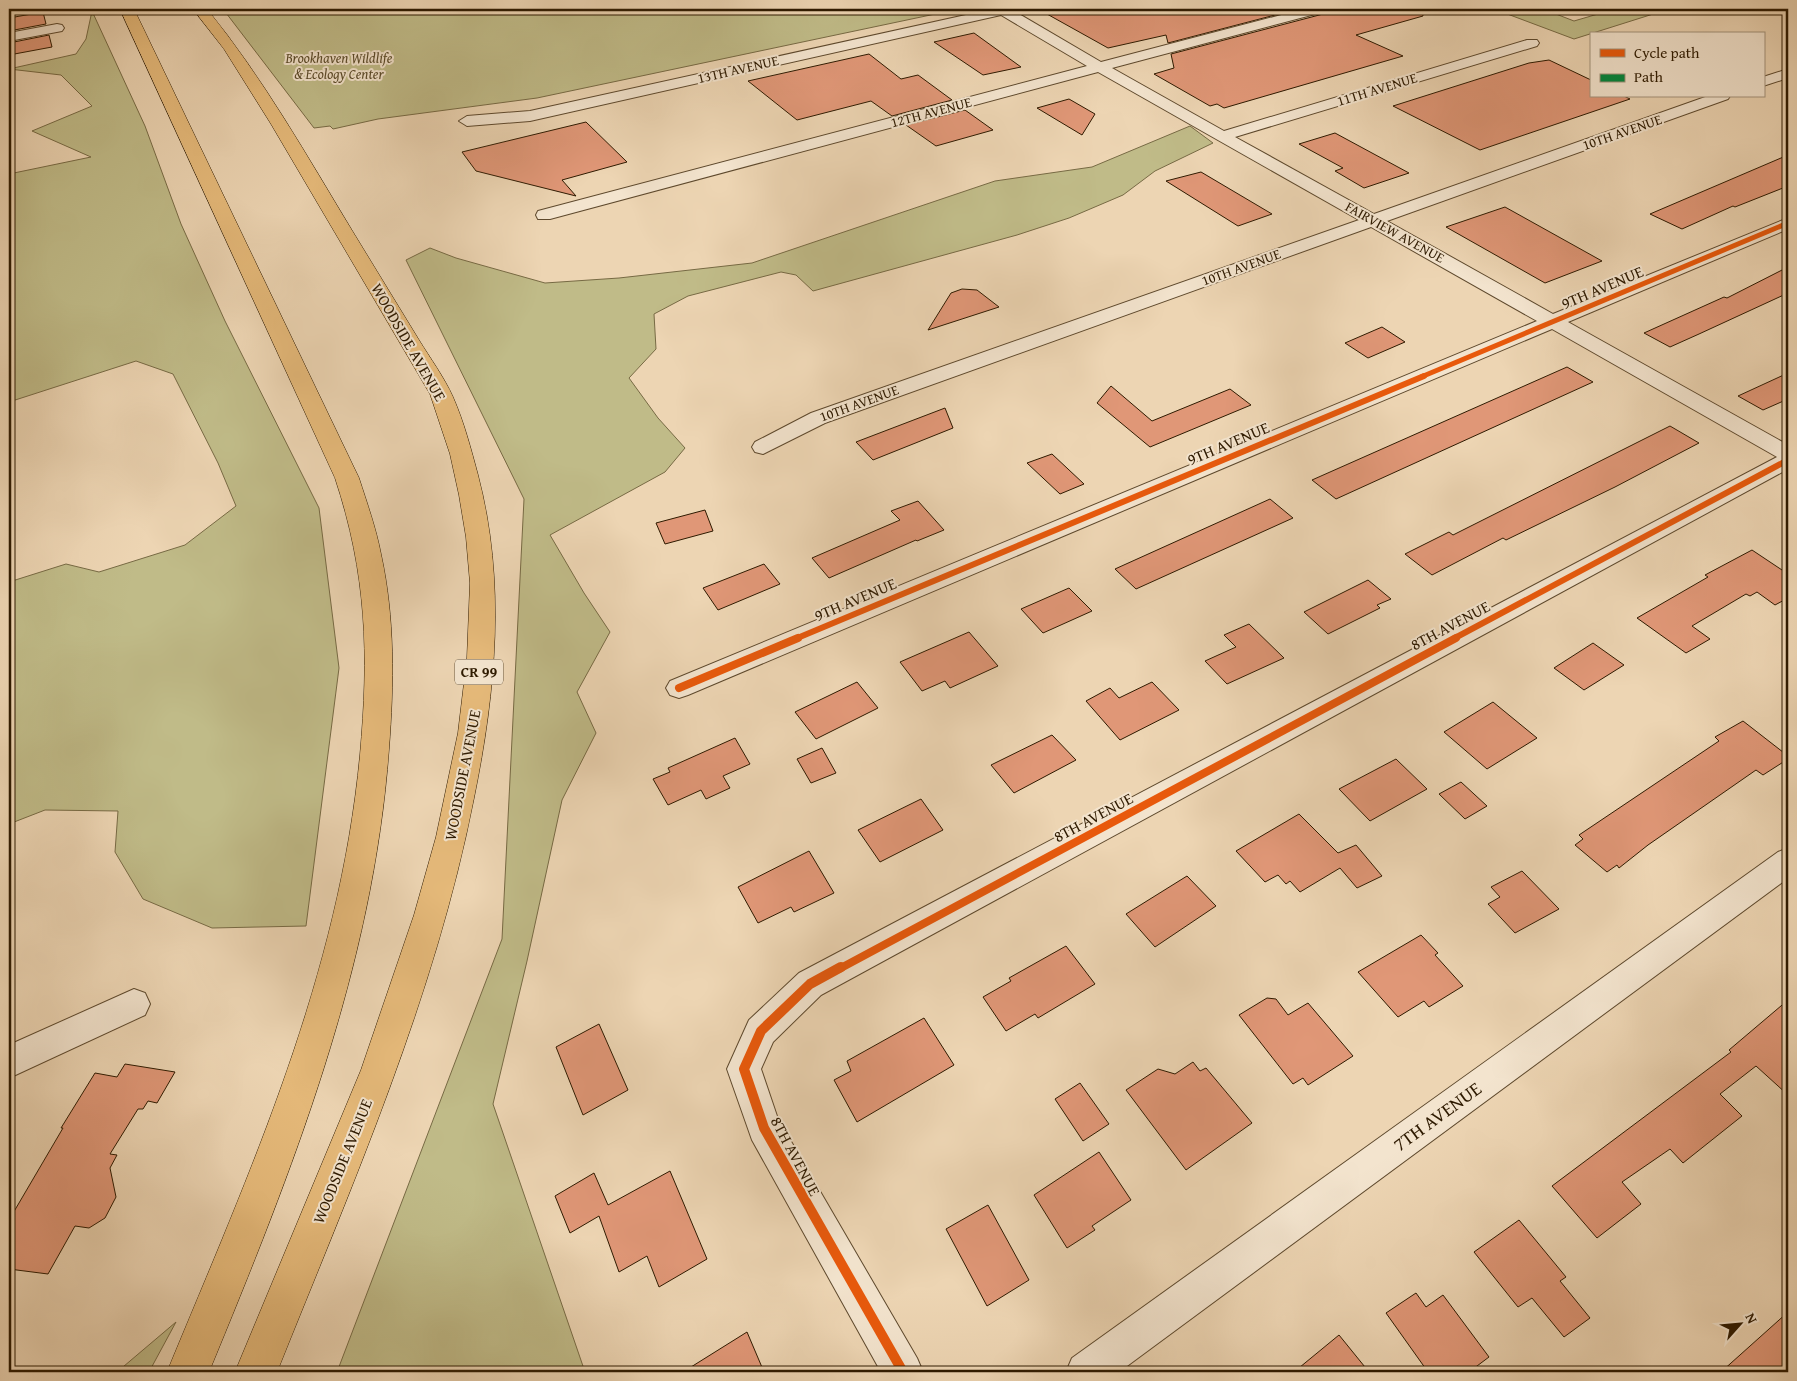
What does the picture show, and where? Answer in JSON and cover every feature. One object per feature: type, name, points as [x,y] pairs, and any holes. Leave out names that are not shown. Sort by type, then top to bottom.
[{"type":"main road","points":[[126,9],[347,478],[365,532],[375,593],[380,665],[377,746],[366,837],[345,940],[306,1074],[257,1211],[188,1372]]},
{"type":"main road","name":"WOODSIDE AVENUE","points":[[200,9],[230,47],[280,124],[441,394],[461,451],[472,497],[481,559],[482,631],[476,708],[460,799],[434,903],[396,1023],[256,1372]]},
{"type":"street","name":"12TH AVENUE","points":[[544,215],[1318,9]]},
{"type":"street","name":"FAIRVIEW AVENUE","points":[[1005,10],[1099,67],[1788,454]]},
{"type":"street","name":"13TH AVENUE","points":[[467,121],[530,116],[1005,10]]},
{"type":"street","points":[[9,37],[57,28]]},
{"type":"street","name":"11TH AVENUE","points":[[1222,136],[1532,43]]},
{"type":"street","points":[[1764,82],[1788,73]]},
{"type":"street","name":"10TH AVENUE","points":[[763,447],[803,424],[1716,98]]},
{"type":"street","name":"9TH AVENUE","points":[[679,688],[1788,223]]},
{"type":"street","name":"8TH AVENUE","points":[[903,1372],[764,1128],[744,1068],[761,1031],[810,984],[1788,460]]},
{"type":"street","name":"7TH AVENUE","points":[[1086,1372],[1788,861]]},
{"type":"street","points":[[9,1062],[134,1004]]},
{"type":"green space","name":"Brookhaven Wildlife & Ecology Center","points":[[223,9],[959,9],[537,98],[378,119],[333,129],[330,126],[314,128]]},
{"type":"green space","points":[[1494,9],[1543,9],[1574,21],[1615,9],[1669,9],[1596,32],[1590,32],[1590,34],[1574,39]]},
{"type":"green space","points":[[1669,9],[1706,9],[1706,12]]},
{"type":"green space","points":[[92,11],[145,126],[181,224],[225,321],[319,508],[339,668],[306,926],[212,928],[143,899],[115,852],[118,811],[45,810],[9,824],[9,582],[66,564],[99,572],[185,545],[236,506],[218,463],[173,374],[136,361],[9,402],[9,174],[91,157],[32,131],[92,106],[61,75],[9,69],[76,54],[86,39]]},
{"type":"green space","points":[[1190,126],[1213,143],[1155,171],[1123,195],[1069,218],[1017,235],[813,291],[796,275],[781,272],[688,296],[654,314],[656,349],[629,378],[658,418],[685,448],[665,472],[550,535],[584,593],[610,632],[577,692],[596,733],[562,800],[527,961],[493,1104],[585,1372],[337,1372],[502,939],[524,499],[406,260],[430,248],[456,258],[545,283],[619,278],[752,263],[995,181],[1092,167]]},
{"type":"green space","points":[[176,1322],[149,1372],[117,1372]]},
{"type":"building","points":[[1038,9],[1298,9],[1168,43],[1166,35],[1108,48]]},
{"type":"building","points":[[1326,9],[1422,9],[1423,16],[1356,35],[1403,56],[1224,108],[1217,104],[1210,106],[1154,74],[1174,68],[1171,54],[1323,14]]},
{"type":"building","points":[[43,12],[46,24],[9,31],[9,18]]},
{"type":"building","points":[[974,33],[1021,67],[983,75],[934,42]]},
{"type":"building","points":[[49,35],[52,47],[9,55],[9,43]]},
{"type":"building","points":[[869,54],[901,79],[918,75],[952,100],[892,116],[871,101],[797,120],[748,81]]},
{"type":"building","points":[[1549,60],[1590,80],[1590,98],[1630,99],[1480,150],[1393,106],[1529,63]]},
{"type":"building","points":[[1069,99],[1095,114],[1082,135],[1037,108]]},
{"type":"building","points":[[965,110],[993,130],[936,146],[906,125]]},
{"type":"building","points":[[586,122],[627,162],[562,180],[576,196],[476,171],[462,152]]},
{"type":"building","points":[[1335,133],[1409,173],[1364,188],[1335,171],[1343,168],[1299,144]]},
{"type":"building","points":[[1788,155],[1788,186],[1735,207],[1733,206],[1682,229],[1650,214]]},
{"type":"building","points":[[1201,172],[1272,214],[1238,226],[1166,181]]},
{"type":"building","points":[[1505,207],[1602,261],[1545,283],[1446,227]]},
{"type":"building","points":[[1788,267],[1788,293],[1699,334],[1670,347],[1644,333],[1724,297],[1727,298]]},
{"type":"building","points":[[962,289],[977,290],[999,307],[928,330],[951,293]]},
{"type":"building","points":[[1382,327],[1405,342],[1368,358],[1345,343]]},
{"type":"building","points":[[1567,367],[1593,382],[1336,499],[1312,480]]},
{"type":"building","points":[[1788,373],[1788,399],[1763,410],[1738,396]]},
{"type":"building","points":[[1111,386],[1152,421],[1230,389],[1251,405],[1150,447],[1097,403]]},
{"type":"building","points":[[945,408],[953,428],[873,460],[856,442]]},
{"type":"building","points":[[1670,426],[1699,443],[1615,487],[1506,540],[1503,538],[1432,575],[1405,554],[1449,532],[1453,535]]},
{"type":"building","points":[[1052,454],[1084,484],[1060,494],[1027,463]]},
{"type":"building","points":[[1270,499],[1293,518],[1136,589],[1115,569]]},
{"type":"building","points":[[918,501],[944,530],[916,540],[829,578],[812,558],[900,520],[891,511]]},
{"type":"building","points":[[705,510],[713,531],[665,544],[656,523]]},
{"type":"building","points":[[1752,550],[1788,574],[1788,598],[1775,605],[1757,592],[1750,596],[1746,594],[1692,626],[1710,639],[1686,653],[1637,618],[1708,577],[1705,575]]},
{"type":"building","points":[[764,564],[780,584],[718,610],[703,588]]},
{"type":"building","points":[[1368,580],[1391,599],[1377,605],[1380,608],[1328,634],[1304,612]]},
{"type":"building","points":[[1069,588],[1092,611],[1043,633],[1021,609]]},
{"type":"building","points":[[1249,624],[1284,658],[1227,684],[1205,661],[1236,647],[1224,635]]},
{"type":"building","points":[[969,632],[998,666],[950,688],[945,681],[922,691],[900,662]]},
{"type":"building","points":[[1593,643],[1624,665],[1584,690],[1554,668]]},
{"type":"building","points":[[857,682],[878,708],[816,739],[795,712]]},
{"type":"building","points":[[1152,682],[1179,710],[1120,740],[1086,701],[1110,688],[1119,698]]},
{"type":"building","points":[[1493,702],[1537,738],[1487,769],[1444,732]]},
{"type":"building","points":[[1743,721],[1788,756],[1788,759],[1763,775],[1756,770],[1648,845],[1619,868],[1617,865],[1607,872],[1575,845],[1583,839],[1579,835],[1719,741],[1715,737]]},
{"type":"building","points":[[1052,735],[1076,760],[1014,793],[991,765]]},
{"type":"building","points":[[735,738],[750,764],[723,776],[730,788],[706,799],[701,790],[668,805],[653,779],[670,772],[668,768]]},
{"type":"building","points":[[822,748],[836,773],[811,783],[797,759]]},
{"type":"building","points":[[1396,759],[1427,789],[1370,821],[1339,789]]},
{"type":"building","points":[[1461,782],[1487,806],[1465,819],[1439,794]]},
{"type":"building","points":[[921,799],[943,830],[880,862],[858,830]]},
{"type":"building","points":[[1299,814],[1338,853],[1356,845],[1382,876],[1357,888],[1340,868],[1300,892],[1290,881],[1286,884],[1278,875],[1265,882],[1236,851]]},
{"type":"building","points":[[809,851],[834,893],[794,912],[791,907],[758,923],[738,887]]},
{"type":"building","points":[[1522,871],[1559,909],[1515,933],[1488,904],[1500,897],[1491,887]]},
{"type":"building","points":[[1187,876],[1216,906],[1155,947],[1126,914]]},
{"type":"building","points":[[1421,935],[1438,953],[1435,955],[1463,986],[1429,1007],[1424,1001],[1398,1017],[1358,972]]},
{"type":"building","points":[[1066,946],[1095,984],[1038,1018],[1035,1014],[1006,1031],[983,997],[1011,981],[1009,978]]},
{"type":"building","points":[[1267,998],[1276,999],[1288,1015],[1308,1003],[1353,1056],[1308,1085],[1303,1078],[1293,1084],[1239,1015]]},
{"type":"building","points":[[1788,1000],[1788,1095],[1756,1066],[1720,1094],[1742,1116],[1683,1163],[1670,1149],[1622,1182],[1641,1204],[1597,1238],[1552,1186],[1731,1052],[1729,1050]]},
{"type":"building","points":[[924,1018],[954,1065],[857,1122],[834,1080],[851,1071],[847,1061]]},
{"type":"building","points":[[599,1024],[628,1090],[583,1115],[556,1047]]},
{"type":"building","points":[[1193,1062],[1200,1071],[1206,1068],[1252,1123],[1186,1170],[1126,1090],[1158,1069],[1175,1074]]},
{"type":"building","points":[[125,1064],[175,1072],[157,1103],[148,1101],[143,1109],[138,1109],[110,1154],[117,1155],[110,1168],[116,1197],[105,1218],[89,1228],[75,1226],[48,1274],[9,1269],[9,1220],[63,1128],[61,1128],[95,1073],[117,1077]]},
{"type":"building","points":[[1080,1083],[1109,1124],[1083,1141],[1055,1099]]},
{"type":"building","points":[[1099,1152],[1131,1200],[1092,1226],[1095,1230],[1067,1248],[1034,1195]]},
{"type":"building","points":[[670,1171],[707,1259],[659,1287],[647,1256],[619,1272],[599,1216],[570,1233],[555,1196],[594,1173],[608,1205]]},
{"type":"building","points":[[988,1205],[1029,1280],[987,1306],[946,1229]]},
{"type":"building","points":[[1519,1220],[1566,1277],[1560,1281],[1590,1318],[1564,1337],[1532,1298],[1518,1307],[1474,1252]]},
{"type":"building","points":[[1416,1293],[1426,1307],[1443,1295],[1489,1357],[1469,1372],[1428,1372],[1386,1313]]},
{"type":"building","points":[[1788,1312],[1788,1372],[1721,1372]]},
{"type":"building","points":[[747,1332],[764,1372],[683,1372]]},
{"type":"building","points":[[1339,1335],[1369,1372],[1294,1372]]},
{"type":"marked path","points":[[996,9],[1002,10]]},
{"type":"cycle path","points":[[679,688],[1788,223]]},
{"type":"cycle path","points":[[903,1372],[764,1128],[744,1069],[761,1031],[810,984],[1788,460]]}]
